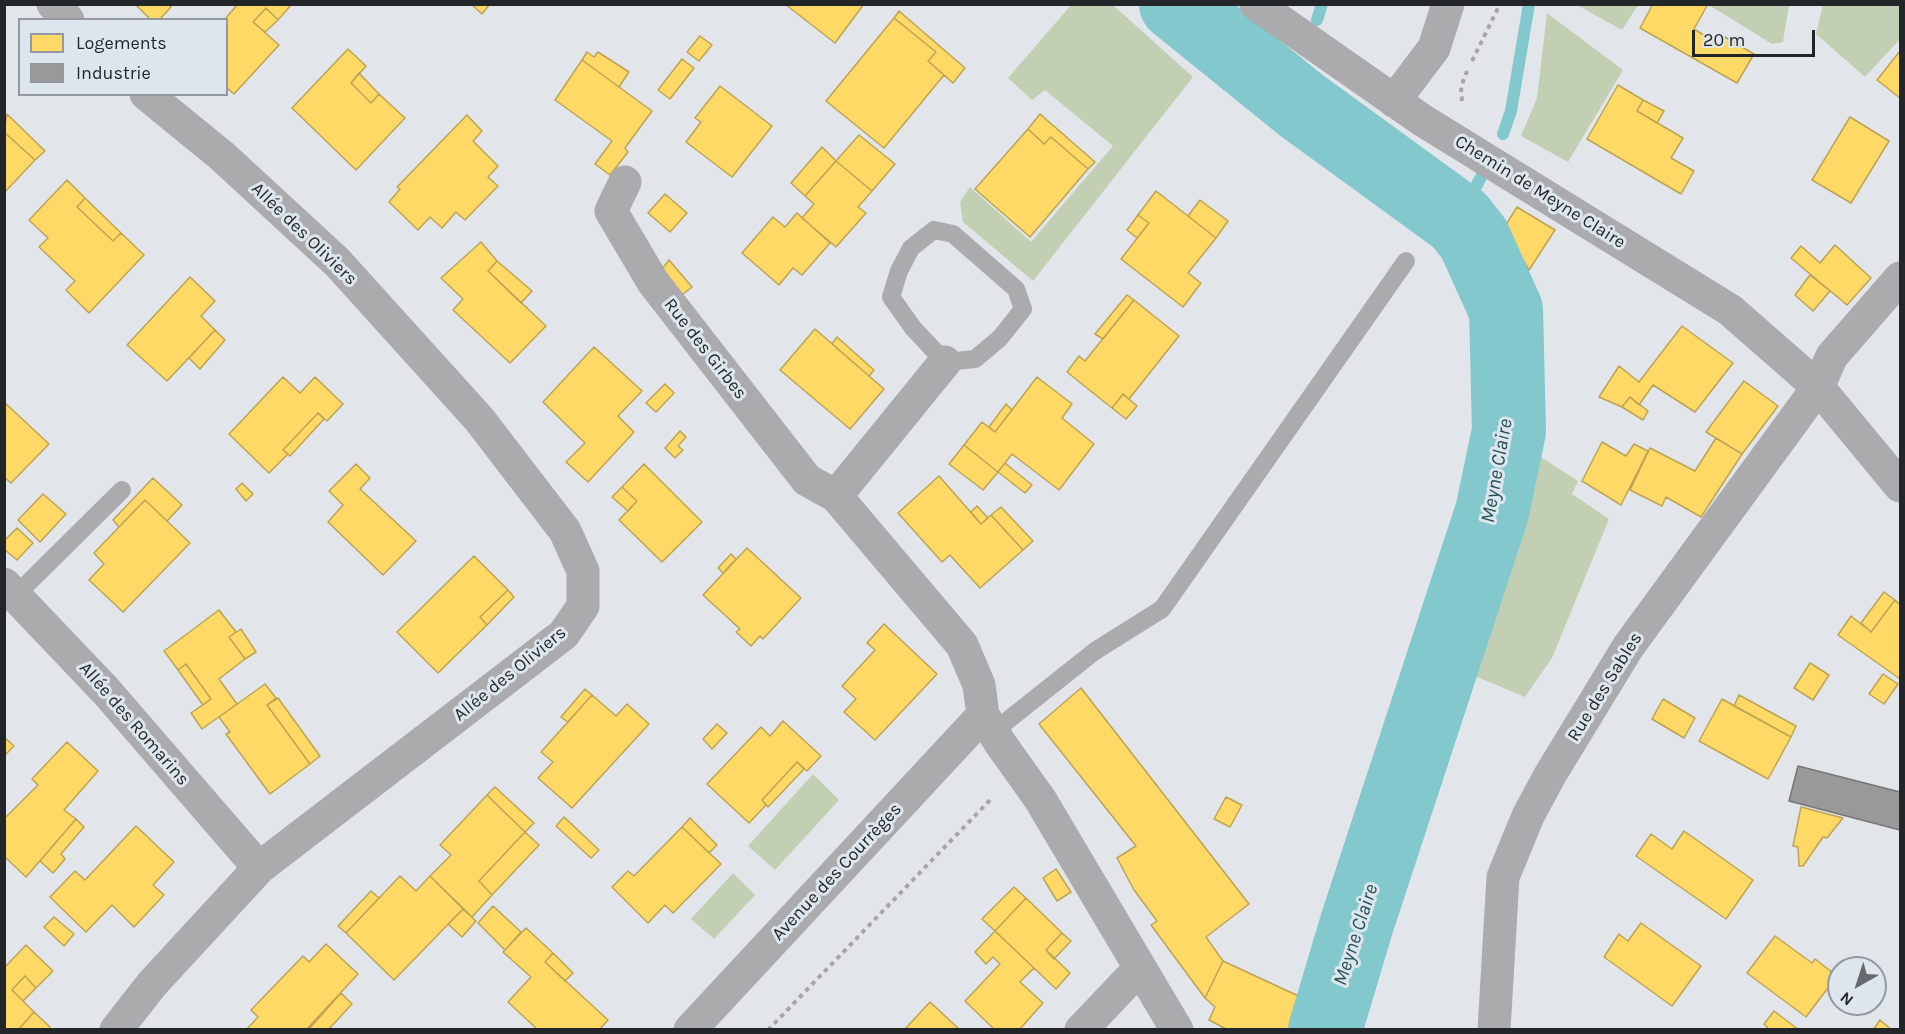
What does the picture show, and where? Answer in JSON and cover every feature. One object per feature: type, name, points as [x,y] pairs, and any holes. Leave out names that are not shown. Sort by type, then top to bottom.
[{"type":"street","points":[[53,4],[66,18]]},
{"type":"street","name":"Chemin de Meyne Claire","points":[[1256,4],[1394,101],[1730,310],[1818,387],[1900,486]]},
{"type":"street","points":[[1394,101],[1434,48],[1448,4]]},
{"type":"street","name":"Allée des Oliviers","points":[[116,1029],[152,984],[259,868],[564,634],[583,606],[584,571],[564,531],[479,419],[411,342],[312,239],[222,156],[149,96]]},
{"type":"street","name":"Rue des Girbes","points":[[625,182],[611,211],[653,282],[807,480],[836,496],[962,645],[979,685],[988,724]]},
{"type":"street","name":"Rue des Sables","points":[[1494,1029],[1503,877],[1528,816],[1628,647],[1818,387],[1832,356],[1900,278]]},
{"type":"street","points":[[836,496],[945,362]]},
{"type":"street","name":"Allée des Romarins","points":[[10,589],[106,691],[259,868]]},
{"type":"street","points":[[988,724],[1040,799],[1139,969],[1177,1029]]},
{"type":"street","name":"Avenue des Courrèges","points":[[690,1029],[988,724]]},
{"type":"street","points":[[1081,1029],[1139,969]]},
{"type":"lane","points":[[934,230],[953,234],[1016,289],[1023,309],[1000,338],[975,359],[945,362],[913,328],[891,297],[899,271],[911,248],[934,230]]},
{"type":"lane","points":[[988,724],[1095,651],[1162,609],[1406,261]]},
{"type":"lane","points":[[10,589],[122,490]]},
{"type":"path","points":[[768,1029],[992,798],[999,795]]},
{"type":"green space","points":[[1071,5],[1113,5],[1193,77],[1033,281],[963,222],[960,202],[970,187],[1031,242],[1113,146],[1045,90],[1032,100],[1008,78]]},
{"type":"green space","points":[[1577,5],[1638,5],[1622,30]]},
{"type":"green space","points":[[1709,5],[1789,5],[1783,42],[1772,44]]},
{"type":"green space","points":[[1823,5],[1900,5],[1900,39],[1865,77],[1816,34]]},
{"type":"green space","points":[[1547,13],[1623,70],[1568,162],[1521,136],[1537,98]]},
{"type":"green space","points":[[1525,447],[1578,481],[1572,494],[1609,519],[1552,658],[1525,697],[1463,671],[1513,511]]},
{"type":"green space","points":[[813,774],[839,800],[775,870],[748,846]]},
{"type":"green space","points":[[733,873],[755,895],[714,939],[691,919]]},
{"type":"building: Logements","points":[[135,4],[167,4],[171,7],[161,18],[149,18]]},
{"type":"building: Logements","points":[[238,4],[292,4],[278,20],[266,8],[253,22],[279,45],[234,94],[228,89],[228,18],[226,18]]},
{"type":"building: Logements","points":[[471,4],[490,4],[482,14]]},
{"type":"building: Logements","points":[[785,4],[864,4],[835,43]]},
{"type":"building: Logements","points":[[1653,4],[1708,4],[1694,29],[1720,45],[1725,37],[1754,54],[1737,83],[1640,28]]},
{"type":"building: Logements","points":[[266,8],[278,20],[265,32],[253,22]]},
{"type":"building: Logements","points":[[899,11],[965,68],[953,83],[928,61],[936,52],[894,18]]},
{"type":"building: Logements","points":[[894,18],[936,52],[928,61],[944,75],[884,148],[826,101]]},
{"type":"building: Logements","points":[[700,36],[712,45],[699,61],[687,52]]},
{"type":"building: Logements","points":[[348,49],[366,66],[351,83],[371,103],[379,94],[405,118],[356,170],[292,108]]},
{"type":"building: Logements","points":[[1900,51],[1900,98],[1877,80]]},
{"type":"building: Logements","points":[[587,52],[594,57],[598,52],[629,72],[619,87],[582,60]]},
{"type":"building: Logements","points":[[682,59],[694,68],[670,99],[658,90]]},
{"type":"building: Logements","points":[[582,60],[652,111],[625,148],[628,152],[610,175],[595,164],[612,141],[555,100]]},
{"type":"building: Logements","points":[[359,73],[379,94],[371,103],[351,83]]},
{"type":"building: Logements","points":[[1618,85],[1643,100],[1637,111],[1683,138],[1671,158],[1694,171],[1681,194],[1587,139]]},
{"type":"building: Logements","points":[[720,86],[772,126],[732,177],[686,142],[701,122],[695,118]]},
{"type":"building: Logements","points":[[1643,100],[1664,111],[1657,123],[1637,111]]},
{"type":"building: Logements","points":[[7,114],[45,151],[35,160],[4,132]]},
{"type":"building: Logements","points":[[1040,114],[1095,162],[1088,169],[1051,137],[1044,144],[1028,129]]},
{"type":"building: Logements","points":[[467,115],[482,131],[473,141],[498,166],[488,177],[498,186],[465,220],[456,212],[442,228],[430,217],[418,230],[389,202],[400,189],[397,187]]},
{"type":"building: Logements","points":[[1850,117],[1889,141],[1851,203],[1812,180]]},
{"type":"building: Logements","points":[[1028,129],[1044,144],[1051,137],[1088,169],[1030,237],[975,189]]},
{"type":"building: Logements","points":[[4,132],[35,160],[4,193]]},
{"type":"building: Logements","points":[[859,135],[895,164],[872,191],[836,161]]},
{"type":"building: Logements","points":[[822,147],[836,161],[805,196],[791,183]]},
{"type":"building: Logements","points":[[836,161],[872,191],[858,207],[866,213],[836,247],[802,218],[814,204],[805,196]]},
{"type":"building: Logements","points":[[67,180],[85,198],[77,207],[113,241],[121,233],[144,255],[89,313],[66,290],[75,281],[39,247],[48,238],[29,220]]},
{"type":"building: Logements","points":[[1156,191],[1216,238],[1188,273],[1201,283],[1183,307],[1121,259],[1149,223],[1138,215]]},
{"type":"building: Logements","points":[[665,194],[687,213],[670,232],[648,213]]},
{"type":"building: Logements","points":[[85,198],[121,233],[113,241],[77,207]]},
{"type":"building: Logements","points":[[1200,200],[1228,221],[1216,238],[1188,216]]},
{"type":"building: Logements","points":[[1517,207],[1555,230],[1529,270],[1504,228]]},
{"type":"building: Logements","points":[[797,213],[830,243],[802,275],[793,268],[779,285],[742,253],[773,217],[785,227]]},
{"type":"building: Logements","points":[[1138,215],[1149,223],[1137,238],[1127,230]]},
{"type":"building: Logements","points":[[481,242],[497,261],[488,271],[546,326],[510,363],[453,310],[463,299],[441,278]]},
{"type":"building: Logements","points":[[1835,245],[1871,278],[1847,305],[1791,258],[1801,246],[1820,263]]},
{"type":"building: Logements","points":[[669,260],[692,287],[678,298],[659,273]]},
{"type":"building: Logements","points":[[497,261],[532,291],[521,303],[488,271]]},
{"type":"building: Logements","points":[[1810,275],[1830,291],[1813,311],[1795,295]]},
{"type":"building: Logements","points":[[190,277],[215,301],[201,316],[215,330],[167,381],[127,345]]},
{"type":"building: Logements","points":[[1127,295],[1134,300],[1103,339],[1095,334]]},
{"type":"building: Logements","points":[[1134,300],[1179,336],[1129,399],[1123,394],[1112,408],[1067,372],[1079,356],[1085,361]]},
{"type":"building: Logements","points":[[1682,326],[1733,363],[1695,412],[1653,385],[1639,405],[1630,397],[1622,407],[1599,397],[1619,366],[1639,382]]},
{"type":"building: Logements","points":[[815,329],[884,389],[850,429],[780,370]]},
{"type":"building: Logements","points":[[215,330],[225,340],[200,369],[189,358]]},
{"type":"building: Logements","points":[[837,337],[874,370],[869,376],[832,344]]},
{"type":"building: Logements","points":[[594,347],[642,391],[618,416],[634,432],[588,482],[566,462],[585,443],[543,402]]},
{"type":"building: Logements","points":[[283,377],[300,393],[315,377],[343,404],[327,421],[318,413],[283,450],[288,454],[269,473],[229,434]]},
{"type":"building: Logements","points":[[1037,377],[1072,404],[1062,418],[1094,444],[1059,490],[1012,454],[998,472],[964,445],[982,422],[995,432]]},
{"type":"building: Logements","points":[[1744,381],[1778,406],[1742,454],[1706,432]]},
{"type":"building: Logements","points":[[665,384],[674,393],[656,412],[646,403]]},
{"type":"building: Logements","points":[[1123,394],[1137,406],[1126,419],[1112,408]]},
{"type":"building: Logements","points":[[1630,397],[1648,411],[1643,420],[1622,407]]},
{"type":"building: Logements","points":[[4,402],[49,444],[11,483],[4,477]]},
{"type":"building: Logements","points":[[1006,404],[1012,410],[995,432],[989,427]]},
{"type":"building: Logements","points":[[318,413],[324,419],[290,456],[283,450]]},
{"type":"building: Logements","points":[[680,431],[686,437],[678,446],[683,450],[675,458],[665,448]]},
{"type":"building: Logements","points":[[1716,438],[1742,454],[1701,517],[1666,497],[1662,506],[1630,490],[1650,448],[1695,471]]},
{"type":"building: Logements","points":[[1602,442],[1626,456],[1634,444],[1648,451],[1621,505],[1582,481]]},
{"type":"building: Logements","points":[[964,445],[998,472],[983,490],[949,464]]},
{"type":"building: Logements","points":[[1005,463],[1032,485],[1025,493],[998,472]]},
{"type":"building: Logements","points":[[356,464],[370,478],[360,489],[416,541],[383,575],[328,522],[343,505],[329,491]]},
{"type":"building: Logements","points":[[644,464],[702,522],[662,562],[619,520],[637,501],[622,487]]},
{"type":"building: Logements","points":[[939,476],[981,524],[991,515],[1023,550],[980,588],[950,555],[942,562],[898,513]]},
{"type":"building: Logements","points":[[153,478],[182,505],[167,521],[145,500],[119,527],[113,520]]},
{"type":"building: Logements","points":[[242,483],[253,494],[246,501],[236,489]]},
{"type":"building: Logements","points":[[622,487],[637,501],[628,511],[612,497]]},
{"type":"building: Logements","points":[[43,494],[66,514],[40,542],[18,520]]},
{"type":"building: Logements","points":[[145,500],[190,543],[123,612],[89,580],[104,564],[94,553]]},
{"type":"building: Logements","points":[[977,506],[988,518],[981,524],[971,512]]},
{"type":"building: Logements","points":[[1001,507],[1033,541],[1023,550],[991,515]]},
{"type":"building: Logements","points":[[17,528],[33,543],[17,560],[4,549],[4,541]]},
{"type":"building: Logements","points":[[747,548],[801,598],[763,639],[760,636],[751,646],[736,632],[740,629],[703,595]]},
{"type":"building: Logements","points":[[731,554],[736,559],[723,573],[718,568]]},
{"type":"building: Logements","points":[[474,556],[508,590],[480,617],[487,625],[438,673],[397,632]]},
{"type":"building: Logements","points":[[508,590],[514,597],[487,625],[480,617]]},
{"type":"building: Logements","points":[[1884,592],[1895,600],[1871,632],[1861,623]]},
{"type":"building: Logements","points":[[1895,600],[1900,605],[1900,679],[1838,635],[1851,616],[1871,632]]},
{"type":"building: Logements","points":[[219,610],[236,632],[229,637],[245,659],[219,679],[237,704],[202,729],[191,713],[211,699],[186,664],[178,670],[164,651]]},
{"type":"building: Logements","points":[[884,624],[937,674],[875,740],[844,712],[856,699],[842,686],[875,650],[867,643]]},
{"type":"building: Logements","points":[[241,629],[256,652],[245,659],[229,637]]},
{"type":"building: Logements","points":[[1810,663],[1829,675],[1813,700],[1794,688]]},
{"type":"building: Logements","points":[[186,664],[211,699],[203,705],[178,670]]},
{"type":"building: Logements","points":[[1883,674],[1898,684],[1884,704],[1869,694]]},
{"type":"building: Logements","points":[[265,684],[276,698],[267,705],[310,764],[270,794],[226,734],[230,732],[219,717]]},
{"type":"building: Logements","points":[[1081,688],[1249,904],[1206,937],[1223,961],[1205,998],[1151,925],[1157,921],[1134,890],[1117,858],[1136,846],[1039,724]]},
{"type":"building: Logements","points":[[585,689],[592,695],[568,722],[561,717]]},
{"type":"building: Logements","points":[[592,695],[616,716],[627,704],[649,724],[572,808],[538,778],[553,762],[541,752]]},
{"type":"building: Logements","points":[[1739,695],[1796,726],[1791,737],[1734,706]]},
{"type":"building: Logements","points":[[278,698],[320,756],[310,764],[267,705]]},
{"type":"building: Logements","points":[[1663,699],[1695,718],[1684,738],[1652,719]]},
{"type":"building: Logements","points":[[1722,699],[1791,737],[1768,779],[1699,741]]},
{"type":"building: Logements","points":[[783,721],[821,756],[807,771],[797,762],[762,800],[766,805],[749,823],[707,784],[761,727],[770,736]]},
{"type":"building: Logements","points":[[717,724],[727,733],[712,749],[703,739]]},
{"type":"building: Logements","points":[[4,737],[14,746],[4,756]]},
{"type":"building: Logements","points":[[67,742],[98,771],[64,810],[76,819],[26,877],[4,856],[4,819],[38,785],[32,779]]},
{"type":"building: Logements","points":[[797,762],[804,769],[768,807],[762,800]]},
{"type":"building: Logements","points":[[495,787],[534,823],[525,832],[487,795]]},
{"type":"building: Logements","points":[[487,795],[525,832],[479,881],[492,895],[472,917],[430,876],[451,855],[440,845]]},
{"type":"building: Logements","points":[[1226,797],[1242,805],[1230,827],[1214,819]]},
{"type":"building: Logements","points":[[1801,807],[1843,818],[1827,838],[1823,837],[1803,866],[1799,866],[1798,847],[1793,846]]},
{"type":"building: Logements","points":[[564,817],[599,850],[591,858],[556,826]]},
{"type":"building: Logements","points":[[690,818],[717,845],[709,853],[682,827]]},
{"type":"building: Logements","points":[[76,819],[84,827],[61,854],[65,859],[53,873],[40,861]]},
{"type":"building: Logements","points":[[136,826],[174,862],[153,885],[164,895],[134,927],[112,905],[86,932],[50,897],[75,871],[85,880]]},
{"type":"building: Logements","points":[[682,827],[721,864],[673,913],[665,905],[648,923],[612,887],[628,871],[634,876]]},
{"type":"building: Logements","points":[[1684,831],[1753,880],[1726,919],[1636,856],[1651,834],[1672,849]]},
{"type":"building: Logements","points":[[525,832],[539,845],[492,895],[479,881]]},
{"type":"building: Logements","points":[[1056,869],[1071,892],[1057,901],[1043,878]]},
{"type":"building: Logements","points":[[400,876],[416,891],[430,876],[463,909],[394,980],[346,933]]},
{"type":"building: Logements","points":[[1014,887],[1026,898],[995,931],[982,919]]},
{"type":"building: Logements","points":[[371,891],[379,898],[346,933],[338,926]]},
{"type":"building: Logements","points":[[1026,898],[1062,933],[1046,950],[1070,973],[1056,989],[995,931]]},
{"type":"building: Logements","points":[[493,906],[521,932],[505,950],[478,923]]},
{"type":"building: Logements","points":[[463,909],[476,921],[462,937],[448,924]]},
{"type":"building: Logements","points":[[54,917],[74,934],[64,946],[44,927]]},
{"type":"building: Logements","points":[[1641,923],[1701,966],[1672,1006],[1604,957],[1619,934],[1628,941]]},
{"type":"building: Logements","points":[[526,928],[553,953],[545,962],[608,1020],[599,1030],[538,1030],[508,1002],[531,977],[503,952]]},
{"type":"building: Logements","points":[[995,931],[1034,968],[1020,982],[1043,1003],[1019,1030],[995,1030],[965,1001],[1000,964],[993,957],[986,964],[975,952]]},
{"type":"building: Logements","points":[[1062,933],[1071,941],[1054,959],[1046,950]]},
{"type":"building: Logements","points":[[1775,936],[1812,963],[1815,959],[1827,968],[1827,989],[1806,1017],[1747,973]]},
{"type":"building: Logements","points":[[326,944],[358,974],[306,1030],[246,1030],[258,1017],[251,1010],[303,956],[309,962]]},
{"type":"building: Logements","points":[[26,945],[53,971],[36,988],[25,976],[12,990],[34,1012],[18,1030],[4,1030],[4,968]]},
{"type":"building: Logements","points":[[553,953],[573,973],[565,981],[545,962]]},
{"type":"building: Logements","points":[[1223,961],[1305,999],[1289,1030],[1228,1030],[1209,1020],[1215,1007],[1205,998]]},
{"type":"building: Logements","points":[[25,976],[36,988],[23,1001],[12,990]]},
{"type":"building: Logements","points":[[341,993],[352,1004],[328,1030],[308,1030]]},
{"type":"building: Logements","points":[[930,1002],[960,1030],[904,1030]]},
{"type":"building: Logements","points":[[1774,1011],[1799,1030],[1770,1030],[1764,1024]]},
{"type":"building: Logements","points":[[34,1012],[50,1027],[48,1030],[18,1030]]},
{"type":"building: Logements","points":[[1880,1020],[1892,1030],[1873,1030]]},
{"type":"building: Industrie","points":[[1798,766],[1900,792],[1900,830],[1789,801]]},
{"type":"waterway","name":"Meyne Claire","points":[[1176,4],[1301,105],[1459,220],[1474,239],[1506,310],[1509,431],[1492,512],[1357,923],[1325,1030]]},
{"type":"waterway","points":[[1317,20],[1322,4]]},
{"type":"waterway","points":[[1503,134],[1511,111],[1529,4]]},
{"type":"waterway","points":[[1301,105],[1309,76]]},
{"type":"waterway","points":[[1459,220],[1482,175]]}]
